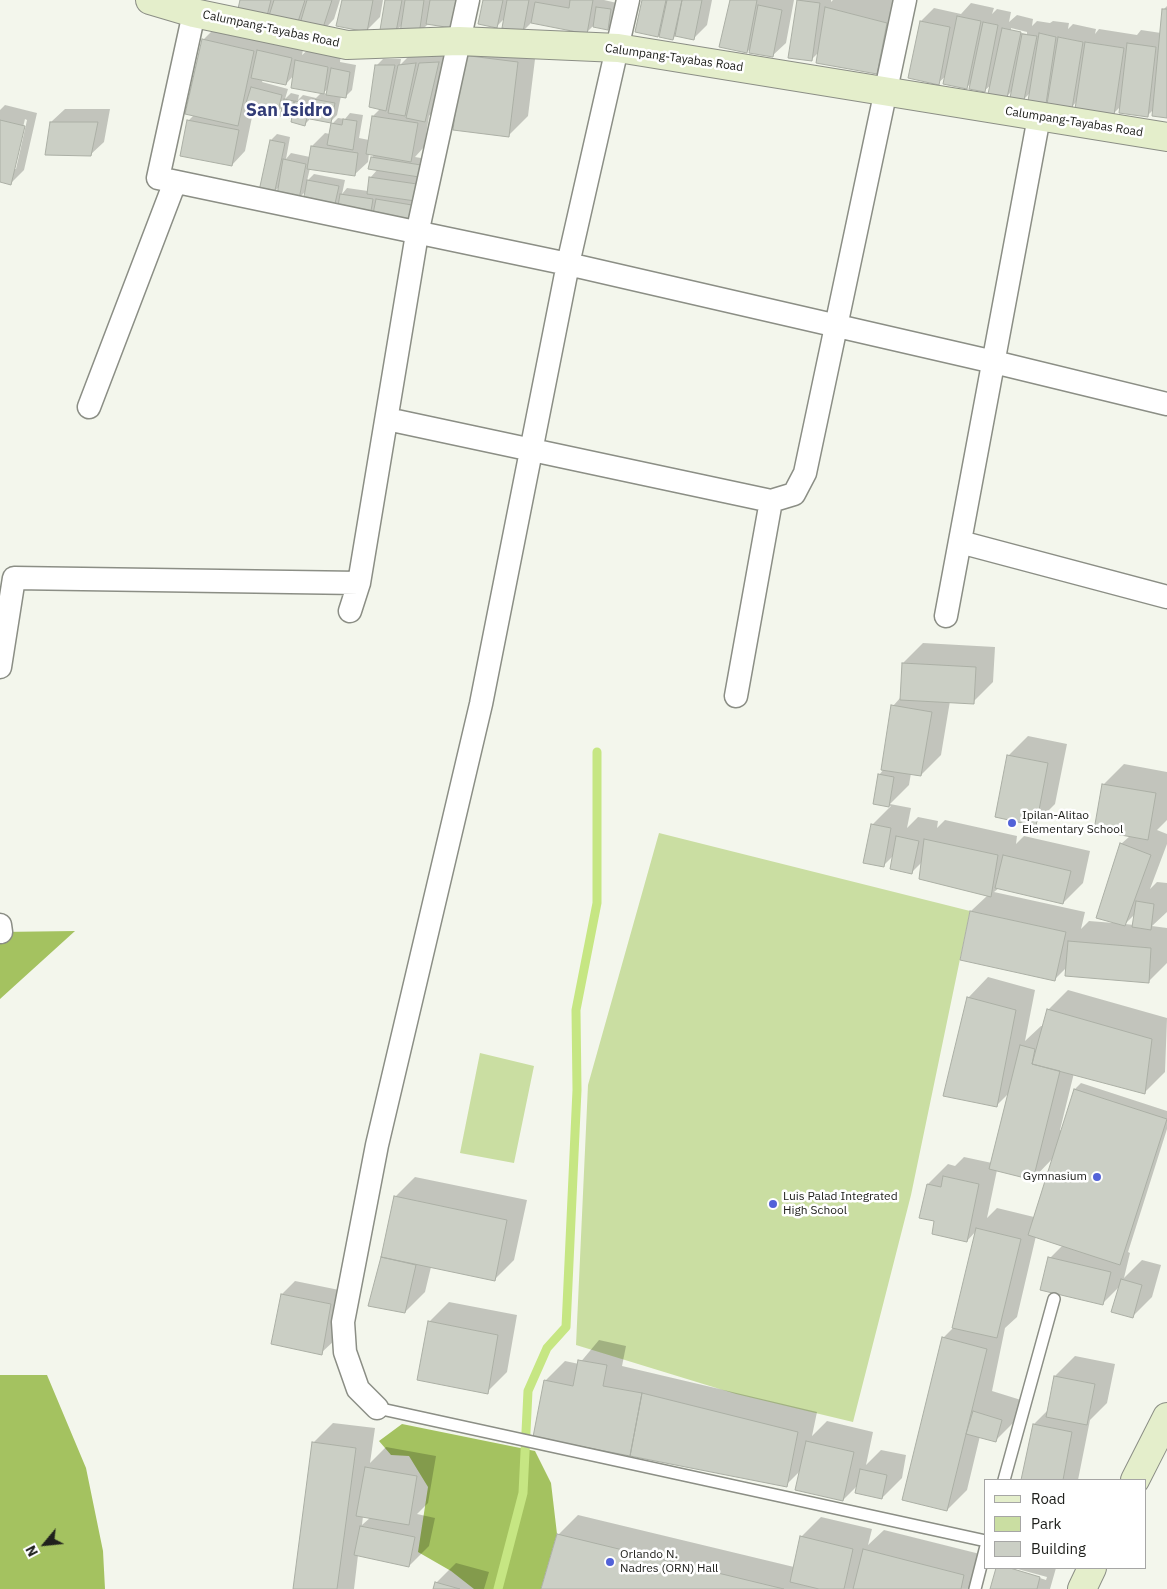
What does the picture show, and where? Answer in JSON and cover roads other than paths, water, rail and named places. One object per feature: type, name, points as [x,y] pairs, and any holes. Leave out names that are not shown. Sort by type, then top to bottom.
[{"type":"main road","name":"Calumpang-Tayabas Road","points":[[150,0],[194,13],[347,45],[459,41],[618,48],[1167,137]]},
{"type":"main road","points":[[1136,1479],[1167,1417]]},
{"type":"main road","points":[[1082,1589],[1092,1569]]},
{"type":"street","points":[[350,611],[359,582],[416,234],[468,0]]},
{"type":"street","points":[[377,1408],[358,1389],[345,1352],[343,1322],[377,1145],[481,704],[568,264],[628,0]]},
{"type":"street","points":[[387,419],[771,501],[794,494],[805,473],[905,0]]},
{"type":"street","points":[[194,13],[158,178],[416,234],[568,264],[994,362],[1167,404]]},
{"type":"street","points":[[946,616],[1039,117]]},
{"type":"street","points":[[88,406],[176,182]]},
{"type":"street","points":[[736,696],[771,501]]},
{"type":"street","points":[[960,542],[1167,597]]},
{"type":"street","points":[[0,667],[6,605],[14,578],[359,582]]},
{"type":"lane","points":[[1004,1479],[1054,1299]]},
{"type":"lane","points":[[377,1408],[984,1541]]},
{"type":"lane","points":[[975,1589],[984,1554]]},
{"type":"waterway","points":[[498,1589],[523,1493],[528,1391],[547,1348],[566,1327],[577,1090],[576,1010],[597,903],[597,752]]},
{"type":"place","name":"Ipilan-Alitao Elementary School","points":[[1012,823]]},
{"type":"place","name":"Gymnasium","points":[[1097,1177]]},
{"type":"place","name":"Luis Palad Integrated High School","points":[[773,1204]]},
{"type":"place","name":"Orlando N. Nadres (ORN) Hall","points":[[610,1562]]},
{"type":"district","name":"San Isidro","points":[[289,111]]}]
